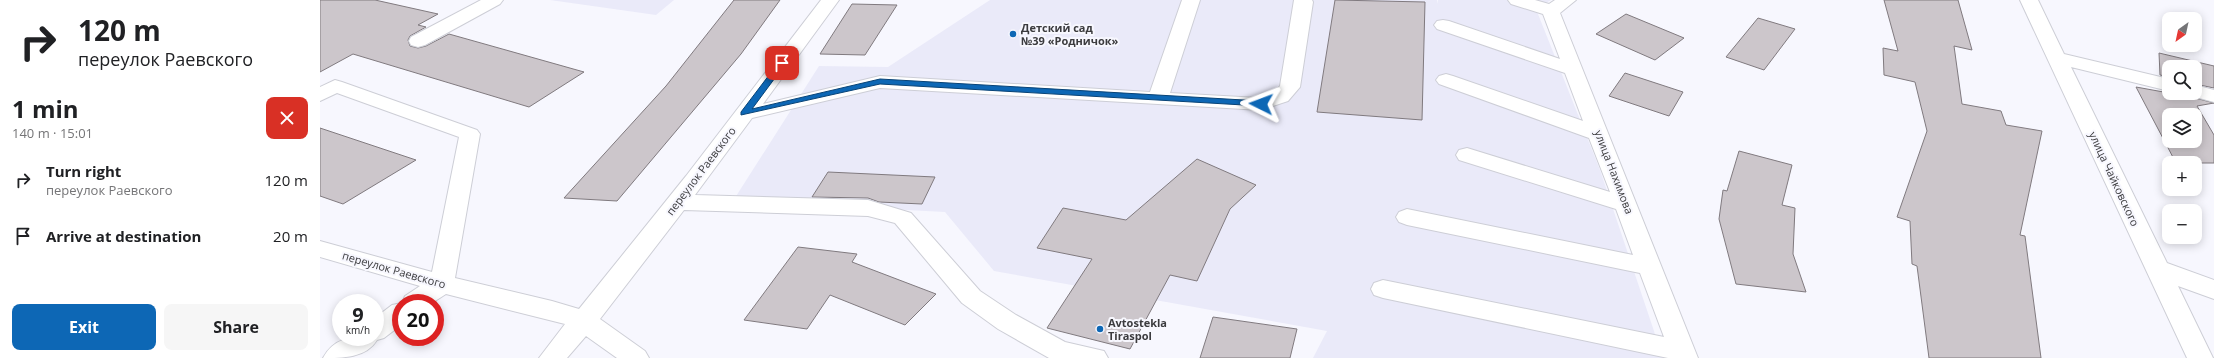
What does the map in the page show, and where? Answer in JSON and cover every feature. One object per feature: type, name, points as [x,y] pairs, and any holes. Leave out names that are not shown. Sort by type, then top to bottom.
[{"type":"street","points":[[418,41],[494,0]]},
{"type":"street","name":"переулок Раевского","points":[[552,358],[584,321],[677,202],[830,0]]},
{"type":"street","points":[[1158,98],[1191,0]]},
{"type":"street","points":[[744,114],[880,82],[1261,104],[1281,97],[1290,87],[1304,2],[1302,0]]},
{"type":"street","points":[[1517,0],[1559,5]]},
{"type":"street","name":"улица Чайковского","points":[[2029,0],[2200,358]]},
{"type":"street","name":"улица Нахимова","points":[[1559,5],[1574,70],[1684,354]]},
{"type":"street","points":[[1443,25],[1574,70]]},
{"type":"street","points":[[2057,58],[2162,82]]},
{"type":"street","points":[[1446,80],[1599,134]]},
{"type":"street","points":[[320,94],[335,86],[470,134],[442,284],[427,294]]},
{"type":"street","points":[[2202,93],[2214,96]]},
{"type":"street","points":[[1467,155],[1627,205]]},
{"type":"street","points":[[677,202],[868,208],[903,218],[971,298],[1007,322],[1059,351],[1095,358]]},
{"type":"street","points":[[1407,217],[1651,267]]},
{"type":"street","name":"переулок Раевского","points":[[320,248],[442,284],[552,310],[584,321]]},
{"type":"street","points":[[2156,268],[2214,290]]},
{"type":"street","points":[[1383,289],[1684,354]]},
{"type":"street","points":[[584,321],[636,358]]},
{"type":"street","points":[[336,358],[353,346]]},
{"type":"shaded area","points":[[550,0],[674,0],[656,15]]},
{"type":"shaded area","points":[[990,0],[1437,0],[1437,4],[1438,0],[1551,0],[1536,9],[1600,170],[1663,358],[1313,358],[1327,331],[994,271],[945,212],[733,201],[819,66],[888,67]]},
{"type":"building","points":[[320,0],[375,0],[438,14],[418,25],[426,27],[410,36],[408,40],[410,46],[418,48],[426,46],[449,34],[584,72],[529,107],[353,54],[320,72]]},
{"type":"building","points":[[734,0],[780,0],[741,54],[617,201],[564,198],[666,86]]},
{"type":"building","points":[[1335,0],[1425,2],[1422,120],[1317,112]]},
{"type":"building","points":[[1884,0],[1958,0],[1972,50],[1954,46],[1962,104],[2001,111],[2006,125],[2042,131],[2020,235],[2025,236],[2041,358],[1929,358],[1917,266],[1912,264],[1910,221],[1897,217],[1927,131],[1915,82],[1884,75],[1883,48],[1898,51]]},
{"type":"building","points":[[852,4],[897,5],[865,55],[820,54]]},
{"type":"building","points":[[1626,14],[1684,38],[1655,60],[1596,34]]},
{"type":"building","points":[[1758,18],[1795,29],[1764,70],[1726,57]]},
{"type":"building","points":[[2159,53],[2189,60],[2162,60],[2162,75],[2160,75]]},
{"type":"building","points":[[2202,63],[2214,66],[2214,88],[2202,85]]},
{"type":"building","points":[[1625,73],[1683,92],[1669,116],[1609,96]]},
{"type":"building","points":[[2136,87],[2162,92],[2162,100],[2202,100],[2214,103],[2197,106],[2198,108],[2162,108],[2162,136]]},
{"type":"building","points":[[2202,115],[2214,135],[2214,163],[2202,163],[2202,156],[2172,156],[2168,148],[2202,148]]},
{"type":"building","points":[[320,128],[416,160],[343,204],[320,196]]},
{"type":"building","points":[[1739,151],[1792,165],[1782,205],[1795,208],[1793,254],[1806,292],[1736,284],[1719,219],[1723,190],[1727,191]]},
{"type":"building","points":[[1197,159],[1256,185],[1230,209],[1197,281],[1170,275],[1130,349],[1047,328],[1092,259],[1037,248],[1063,208],[1126,220]]},
{"type":"building","points":[[828,172],[935,177],[922,204],[879,202],[868,198],[812,197]]},
{"type":"building","points":[[798,247],[857,254],[852,262],[936,294],[905,325],[830,295],[807,329],[744,320]]},
{"type":"building","points":[[1213,317],[1297,329],[1290,358],[1200,358]]},
{"type":"place","name":"Детский сад №39 «Родничок»","points":[[1013,34]]},
{"type":"place","name":"Avtostekla Tiraspol","points":[[1100,329]]},
{"type":"route","points":[[782,63],[744,114],[880,82],[1261,104]]}]
